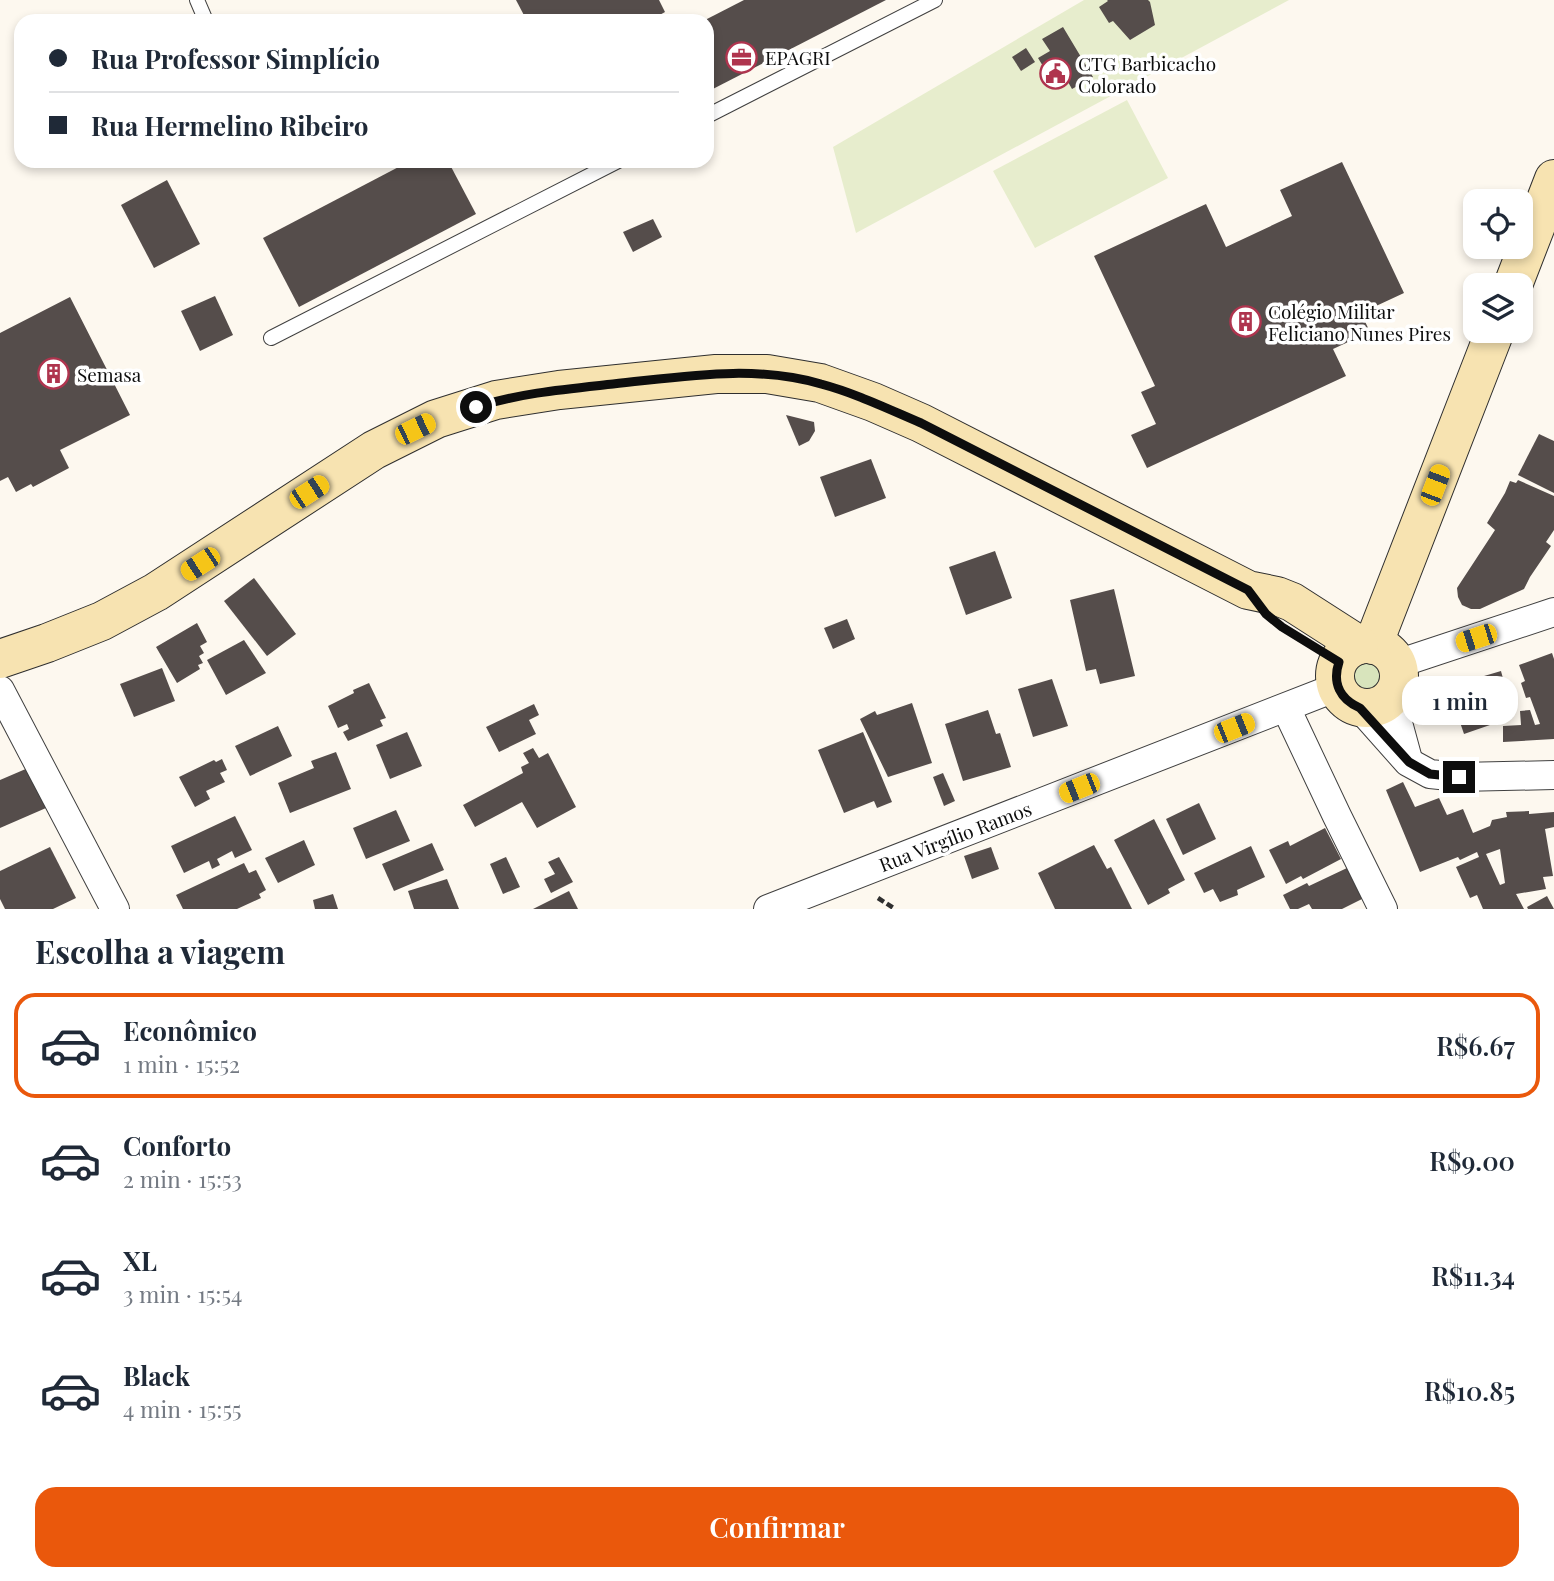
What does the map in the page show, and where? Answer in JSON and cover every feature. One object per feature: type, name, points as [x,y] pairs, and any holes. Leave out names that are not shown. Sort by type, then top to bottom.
[{"type":"street","points":[[1518,273],[1554,179]]},
{"type":"street","points":[[1365,673],[1490,343]]},
{"type":"street","points":[[0,659],[102,621],[156,592],[374,450],[436,419],[496,400],[559,390],[716,374],[767,374],[820,383],[921,423],[1248,590],[1266,614],[1282,627],[1365,673],[1409,762],[1430,774],[1459,777],[1554,775]]},
{"type":"street","name":"Rua Virgílio Ramos","points":[[768,909],[1286,708],[1365,673],[1554,612]]},
{"type":"street","points":[[0,690],[115,909]]},
{"type":"street","points":[[1286,708],[1383,909]]},
{"type":"lane","points":[[714,112],[929,1]]},
{"type":"lane","points":[[271,338],[604,168]]},
{"type":"green space","name":"CTG Barbicacho Colorado","points":[[1084,0],[1289,0],[856,233],[833,147]]},
{"type":"green space","points":[[1127,100],[1168,178],[1035,248],[993,171]]},
{"type":"green space","points":[[1350,660],[1382,660],[1388,671],[1384,690],[1369,698],[1352,694],[1344,675]]},
{"type":"building","points":[[516,0],[659,0],[665,12],[661,14],[523,14]]},
{"type":"building","name":"EPAGRI","points":[[744,0],[886,0],[714,88],[714,15]]},
{"type":"building","points":[[1107,0],[1148,0],[1155,25],[1130,40],[1113,21],[1109,23],[1099,7]]},
{"type":"building","points":[[1063,27],[1093,77],[1072,89],[1068,82],[1057,89],[1038,58],[1050,51],[1042,39]]},
{"type":"building","points":[[1026,48],[1035,62],[1021,71],[1012,57]]},
{"type":"building","name":"Colégio Militar Feliciano Nunes Pires","points":[[1342,162],[1404,293],[1361,313],[1370,332],[1333,349],[1346,376],[1147,468],[1131,435],[1156,424],[1141,392],[1155,386],[1094,256],[1206,204],[1226,247],[1292,216],[1280,190]]},
{"type":"building","points":[[397,168],[452,168],[476,214],[299,307],[263,238]]},
{"type":"building","points":[[167,180],[200,244],[154,268],[121,205]]},
{"type":"building","points":[[653,219],[662,237],[633,252],[623,232]]},
{"type":"building","points":[[215,296],[233,335],[200,351],[181,311]]},
{"type":"building","name":"Semasa","points":[[70,297],[130,415],[60,450],[69,468],[33,487],[31,484],[16,492],[8,477],[0,481],[0,333]]},
{"type":"building","points":[[786,415],[814,422],[815,431],[809,441],[799,446]]},
{"type":"building","points":[[1539,434],[1554,441],[1554,493],[1518,475]]},
{"type":"building","points":[[871,459],[886,498],[835,517],[820,477]]},
{"type":"building","points":[[1518,480],[1554,496],[1554,530],[1546,542],[1551,546],[1524,589],[1480,609],[1471,609],[1462,605],[1457,588],[1495,530],[1487,523],[1510,481],[1516,483]]},
{"type":"building","points":[[995,551],[1012,598],[966,615],[949,567]]},
{"type":"building","points":[[254,578],[296,634],[267,656],[224,601]]},
{"type":"building","points":[[1114,589],[1135,676],[1100,684],[1096,669],[1086,671],[1070,600]]},
{"type":"building","points":[[847,619],[855,639],[833,649],[824,628]]},
{"type":"building","points":[[197,623],[207,642],[200,646],[204,653],[199,656],[203,663],[198,665],[200,669],[177,683],[156,647]]},
{"type":"building","points":[[244,640],[266,673],[226,695],[207,660]]},
{"type":"building","points":[[1552,653],[1554,739],[1503,742],[1503,726],[1521,725],[1520,711],[1530,710],[1535,725],[1540,724],[1530,697],[1526,698],[1521,683],[1525,681],[1519,665]]},
{"type":"building","points":[[162,668],[175,701],[134,717],[120,684]]},
{"type":"building","points":[[1501,671],[1513,717],[1464,734],[1451,696],[1452,688],[1457,684]]},
{"type":"building","points":[[1052,679],[1068,726],[1033,737],[1018,689]]},
{"type":"building","points":[[369,683],[386,718],[380,720],[383,726],[348,741],[343,732],[349,729],[347,724],[338,728],[328,706]]},
{"type":"building","points":[[912,703],[932,763],[888,777],[860,719],[875,711],[877,715]]},
{"type":"building","points":[[534,704],[539,715],[529,720],[536,734],[499,752],[486,727]]},
{"type":"building","points":[[988,710],[996,734],[1000,733],[1011,767],[963,781],[945,724]]},
{"type":"building","points":[[278,726],[292,756],[250,776],[235,746]]},
{"type":"building","points":[[407,732],[422,766],[390,779],[376,745]]},
{"type":"building","points":[[863,732],[892,802],[877,808],[874,801],[844,813],[818,750]]},
{"type":"building","points":[[533,748],[539,758],[548,753],[576,807],[537,828],[522,802],[475,827],[463,805],[523,773],[521,767],[529,763],[523,753]]},
{"type":"building","points":[[336,752],[351,789],[290,813],[278,783],[314,768],[311,761]]},
{"type":"building","points":[[222,759],[227,770],[220,773],[225,782],[206,791],[210,799],[195,807],[179,777],[214,760],[216,762]]},
{"type":"building","points":[[28,768],[46,808],[0,828],[0,780]]},
{"type":"building","points":[[943,773],[955,801],[944,806],[933,777]]},
{"type":"building","points":[[1403,782],[1415,807],[1439,798],[1447,815],[1463,809],[1473,833],[1490,826],[1492,820],[1507,817],[1506,812],[1554,812],[1554,827],[1545,829],[1553,876],[1543,877],[1546,889],[1516,894],[1524,909],[1483,909],[1477,895],[1470,898],[1456,867],[1479,857],[1477,852],[1420,872],[1386,790]],"holes":[[[1500,849],[1505,883],[1500,885],[1486,854]]]},
{"type":"building","points":[[1199,803],[1216,839],[1183,855],[1166,819]]},
{"type":"building","points":[[396,810],[410,841],[366,859],[353,828]]},
{"type":"building","points":[[235,816],[252,850],[235,858],[232,851],[217,859],[220,865],[212,869],[209,861],[184,873],[171,846]]},
{"type":"building","points":[[1154,819],[1185,880],[1168,889],[1170,893],[1148,905],[1114,840]]},
{"type":"building","points":[[1325,828],[1341,859],[1303,879],[1301,876],[1286,884],[1269,850],[1288,841],[1290,846]]},
{"type":"building","points":[[304,840],[315,865],[278,883],[265,858]]},
{"type":"building","points":[[432,843],[444,870],[394,891],[382,864]]},
{"type":"building","points":[[1094,845],[1107,869],[1111,867],[1132,909],[1055,909],[1038,873]]},
{"type":"building","points":[[1251,846],[1265,877],[1237,890],[1238,895],[1220,902],[1213,889],[1204,893],[1194,873]]},
{"type":"building","points":[[50,847],[76,898],[53,909],[5,909],[0,899],[0,871]]},
{"type":"building","points":[[991,847],[999,869],[972,879],[964,856]]},
{"type":"building","points":[[506,857],[520,887],[503,894],[490,864]]},
{"type":"building","points":[[559,857],[573,882],[551,893],[544,879],[555,874],[548,862]]},
{"type":"building","points":[[244,863],[249,873],[256,870],[266,890],[259,894],[261,898],[237,909],[183,909],[176,895]]},
{"type":"building","points":[[1347,868],[1362,899],[1342,909],[1312,909],[1309,904],[1290,909],[1283,895]]},
{"type":"building","points":[[447,879],[459,909],[414,909],[408,891]]},
{"type":"building","points":[[569,891],[578,909],[533,909]]},
{"type":"building","points":[[333,894],[338,909],[315,909],[313,900]]},
{"type":"building","points":[[1547,896],[1554,909],[1528,909],[1527,907]]},
{"type":"place","name":"EPAGRI","points":[[742,57]]},
{"type":"place","name":"CTG Barbicacho Colorado","points":[[1055,74]]},
{"type":"place","name":"Colégio Militar Feliciano Nunes Pires","points":[[1245,322]]},
{"type":"place","name":"Semasa","points":[[54,374]]},
{"type":"route","points":[[476,407],[496,400],[559,390],[716,374],[767,374],[820,383],[873,402],[921,423],[1248,590],[1266,614],[1282,627],[1339,662],[1336,679],[1343,696],[1360,708],[1409,762],[1430,774],[1459,777]]}]
